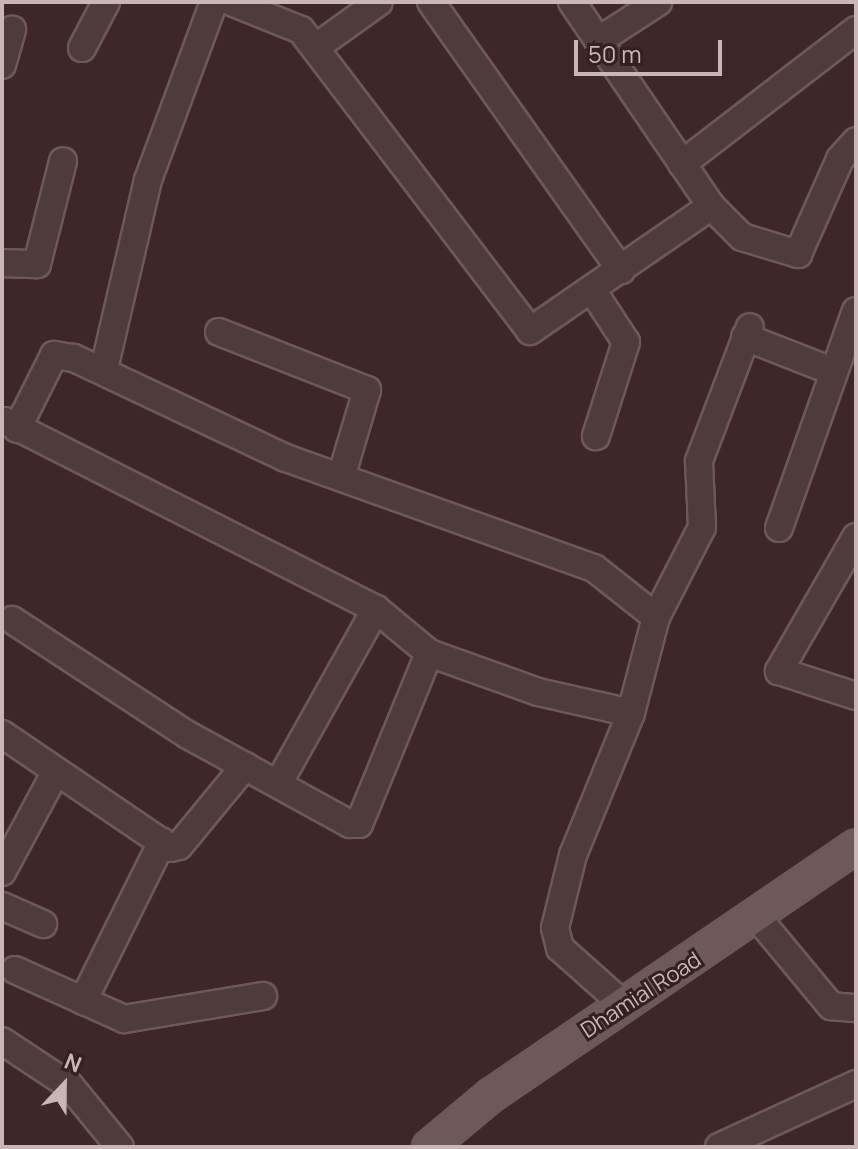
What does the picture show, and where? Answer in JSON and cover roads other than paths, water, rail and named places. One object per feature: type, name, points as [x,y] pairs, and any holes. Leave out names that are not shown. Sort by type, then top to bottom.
[{"type":"main road","name":"Dhamial Road","points":[[429,1147],[490,1096],[852,856]]},
{"type":"street","points":[[82,48],[106,2]]},
{"type":"street","points":[[104,369],[148,180],[214,2]]},
{"type":"street","points":[[231,2],[301,30],[525,329],[535,331],[711,206]]},
{"type":"street","points":[[316,47],[379,2]]},
{"type":"street","points":[[431,2],[621,270]]},
{"type":"street","points":[[572,2],[711,206],[742,237],[798,254],[840,159],[856,141]]},
{"type":"street","points":[[598,41],[658,2]]},
{"type":"street","points":[[2,65],[11,29]]},
{"type":"street","points":[[682,164],[856,30]]},
{"type":"street","points":[[2,263],[37,264],[63,161]]},
{"type":"street","points":[[592,290],[626,342],[596,436]]},
{"type":"street","points":[[779,528],[832,371],[856,311]]},
{"type":"street","points":[[219,332],[367,390],[341,477]]},
{"type":"street","points":[[625,1006],[560,948],[555,928],[573,855],[631,713],[656,617],[702,527],[699,461],[747,332],[832,371]]},
{"type":"street","points":[[631,713],[538,692],[429,653],[376,609],[10,424],[54,355],[104,369],[286,458],[581,562],[656,617]]},
{"type":"street","points":[[856,537],[779,671],[856,696]]},
{"type":"street","points":[[278,784],[376,609]]},
{"type":"street","points":[[12,620],[245,766],[359,824],[429,653]]},
{"type":"street","points":[[2,734],[55,773],[162,842],[179,846],[245,766]]},
{"type":"street","points":[[2,872],[55,773]]},
{"type":"street","points":[[83,1001],[162,842]]},
{"type":"street","points":[[2,906],[43,924]]},
{"type":"street","points":[[757,917],[831,1006],[856,1008]]},
{"type":"street","points":[[15,970],[132,1019],[263,996]]},
{"type":"street","points":[[2,1041],[70,1086],[120,1147]]},
{"type":"street","points":[[719,1147],[753,1140],[856,1084]]}]
